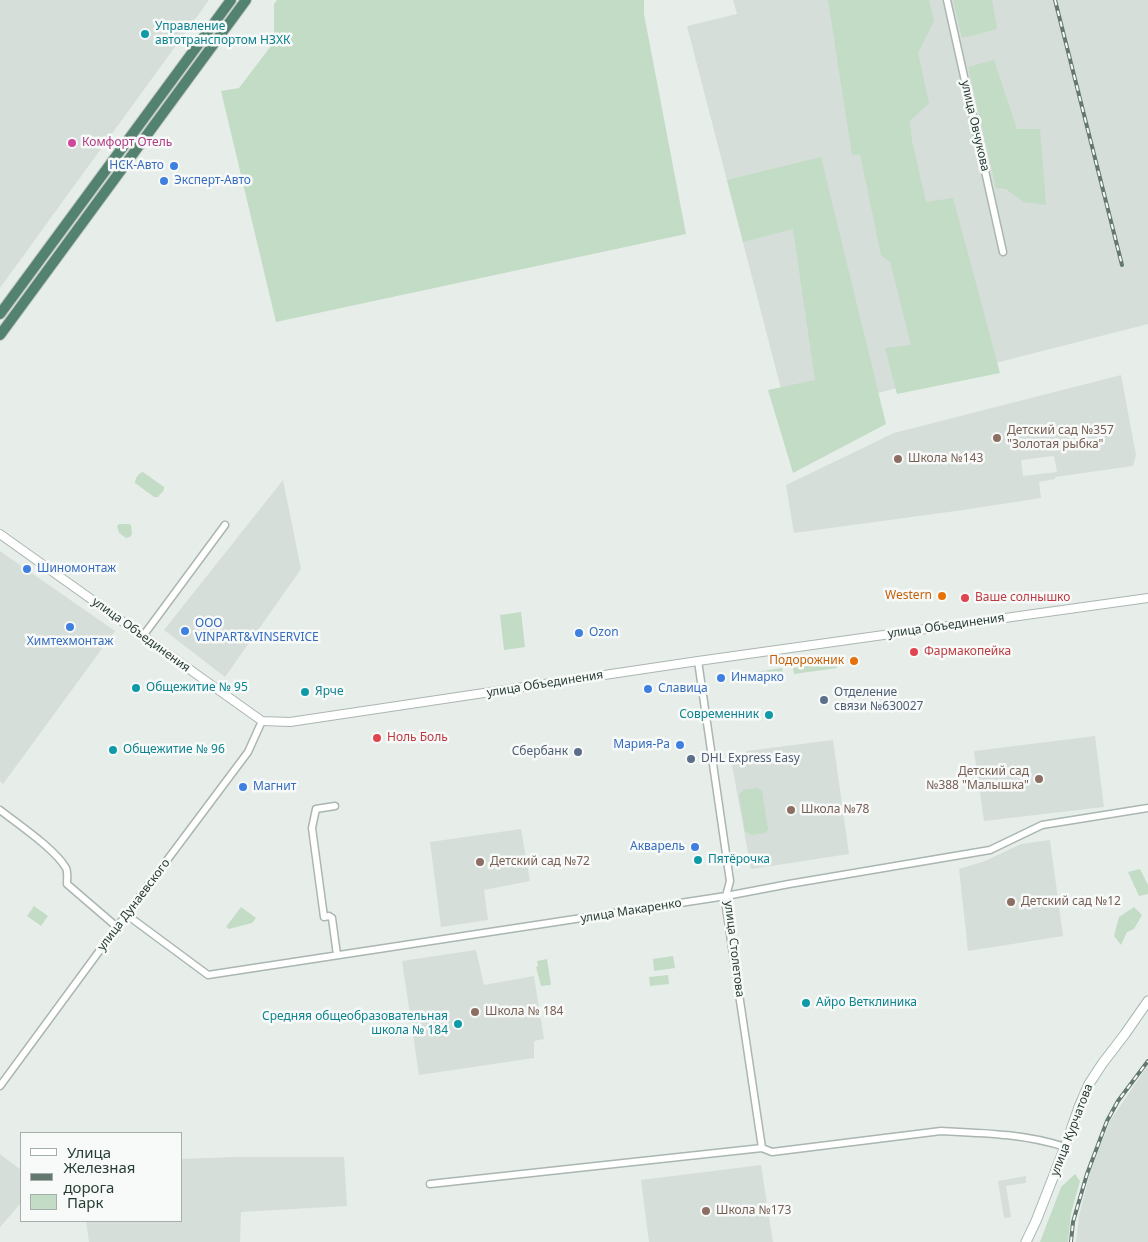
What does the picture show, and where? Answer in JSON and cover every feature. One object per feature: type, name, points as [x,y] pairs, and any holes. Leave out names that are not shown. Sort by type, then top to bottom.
[{"type":"highway","points":[[0,314],[230,0]]},
{"type":"highway","points":[[0,335],[246,0]]},
{"type":"highway","points":[[74,214],[84,221]]},
{"type":"main road","name":"улица Курчатова","points":[[1026,1242],[1066,1147],[1079,1107],[1089,1084],[1148,1001]]},
{"type":"street","name":"улица Овчукова","points":[[947,0],[1003,252]]},
{"type":"street","points":[[143,636],[225,525]]},
{"type":"street","name":"улица Объединения","points":[[0,534],[262,722],[290,722],[698,661],[1148,598]]},
{"type":"street","name":"улица Столетова","points":[[698,661],[730,881],[726,896],[726,907],[762,1148]]},
{"type":"street","name":"улица Дунаевского","points":[[0,1086],[248,752],[262,722]]},
{"type":"street","points":[[335,806],[316,809],[312,828],[324,917],[329,916],[332,918],[337,955]]},
{"type":"street","name":"улица Макаренко","points":[[127,915],[208,975],[726,896],[990,850],[1042,825],[1148,808]]},
{"type":"street","points":[[0,810],[57,857],[67,870],[67,884],[117,927]]},
{"type":"street","points":[[430,1184],[762,1148],[772,1152],[942,1131],[1007,1134],[1066,1147]]},
{"type":"shaded area","points":[[0,0],[209,0],[0,288]]},
{"type":"shaded area","points":[[733,0],[1148,0],[1148,324],[788,416],[687,26],[737,14]]},
{"type":"shaded area","points":[[1121,375],[1136,455],[1133,466],[1055,477],[1055,479],[1039,482],[1041,498],[794,533],[786,485],[894,433]],"holes":[[[1054,456],[1057,472],[1023,476],[1021,460]]]},
{"type":"shaded area","points":[[283,480],[301,569],[225,677],[164,630]]},
{"type":"shaded area","points":[[0,551],[115,631],[3,784],[0,781]]},
{"type":"shaded area","name":"Детский сад №388 \"Малышка\"","points":[[1095,736],[1104,807],[984,821],[974,751]]},
{"type":"shaded area","name":"Школа №78","points":[[833,740],[849,854],[751,869],[732,765],[747,751]]},
{"type":"shaded area","name":"Детский сад №72","points":[[521,829],[530,881],[484,890],[488,920],[441,927],[430,842]]},
{"type":"shaded area","name":"Детский сад №12","points":[[1050,840],[1063,936],[968,951],[959,869],[985,861],[1021,844]]},
{"type":"shaded area","name":"Школа № 184","points":[[476,950],[484,985],[534,976],[544,1039],[534,1041],[534,1058],[419,1075],[402,961]]},
{"type":"shaded area","points":[[1148,1065],[1148,1242],[1076,1242],[1079,1216],[1090,1172],[1110,1121]]},
{"type":"shaded area","points":[[0,1154],[20,1169],[20,1204],[0,1227]]},
{"type":"shaded area","points":[[344,1157],[347,1206],[241,1212],[240,1242],[89,1242],[86,1222],[182,1222],[182,1159]]},
{"type":"shaded area","name":"Школа №173","points":[[761,1165],[773,1242],[649,1242],[641,1180]]},
{"type":"shaded area","points":[[1026,1176],[1026,1183],[1006,1186],[1011,1217],[1004,1218],[998,1181]]},
{"type":"green space","points":[[277,0],[644,0],[644,14],[686,234],[276,322],[221,91],[239,88],[274,42],[274,4]]},
{"type":"green space","points":[[828,0],[929,0],[934,21],[918,53],[929,103],[910,121],[912,141],[926,202],[953,198],[1000,373],[897,394],[885,348],[911,345],[890,262],[881,255],[860,154],[852,155]]},
{"type":"green space","points":[[953,0],[992,0],[997,29],[962,38]]},
{"type":"green space","points":[[994,60],[1017,129],[1040,129],[1046,205],[1024,202],[1006,189],[996,188],[968,67]]},
{"type":"green space","points":[[821,157],[886,424],[793,473],[768,390],[815,380],[793,229],[743,242],[727,180]]},
{"type":"green space","points":[[143,472],[164,487],[164,490],[158,497],[154,497],[135,483],[140,473]]},
{"type":"green space","points":[[119,524],[131,525],[132,534],[130,537],[126,538],[119,533],[117,526]]},
{"type":"green space","points":[[521,612],[525,647],[504,650],[500,615]]},
{"type":"green space","points":[[837,662],[837,668],[794,674],[793,668]]},
{"type":"green space","points":[[782,668],[783,677],[736,684],[735,675]]},
{"type":"green space","points":[[757,788],[762,791],[768,829],[765,833],[751,835],[745,831],[739,795],[743,790]]},
{"type":"green space","points":[[1140,869],[1148,885],[1148,894],[1139,896],[1128,872]]},
{"type":"green space","points":[[34,906],[48,916],[41,926],[27,916]]},
{"type":"green space","points":[[241,907],[256,918],[252,923],[229,929],[226,927]]},
{"type":"green space","points":[[1134,907],[1142,915],[1134,929],[1127,932],[1121,945],[1114,936],[1119,917]]},
{"type":"green space","points":[[673,956],[675,968],[654,971],[653,959]]},
{"type":"green space","points":[[547,959],[551,985],[541,986],[536,967],[538,966],[537,961]]},
{"type":"green space","points":[[668,975],[669,984],[650,986],[649,977]]},
{"type":"green space","points":[[1075,1174],[1080,1181],[1071,1213],[1068,1242],[1040,1242],[1061,1187]]},
{"type":"railway","points":[[1055,0],[1122,265]]},
{"type":"railway","points":[[1071,1242],[1073,1222],[1087,1174],[1107,1121],[1118,1101],[1148,1061]]},
{"type":"place","name":"Управление автотранспортом НЗХК","points":[[145,34]]},
{"type":"place","name":"Комфорт Отель","points":[[72,143]]},
{"type":"place","name":"НСК-Авто","points":[[174,166]]},
{"type":"place","name":"Эксперт-Авто","points":[[164,181]]},
{"type":"place","name":"Детский сад №357 \"Золотая рыбка\"","points":[[997,438]]},
{"type":"place","name":"Школа №143","points":[[898,459]]},
{"type":"place","name":"Шиномонтаж","points":[[27,569]]},
{"type":"place","name":"Western","points":[[942,596]]},
{"type":"place","name":"Ваше солнышко","points":[[965,598]]},
{"type":"place","name":"Химтехмонтаж","points":[[70,627]]},
{"type":"place","name":"ООО VINPART&VINSERVICE","points":[[185,631]]},
{"type":"place","name":"Ozon","points":[[579,633]]},
{"type":"place","name":"Фармакопейка","points":[[914,652]]},
{"type":"place","name":"Подорожник","points":[[854,661]]},
{"type":"place","name":"Инмарко","points":[[721,678]]},
{"type":"place","name":"Общежитие № 95","points":[[136,688]]},
{"type":"place","name":"Славица","points":[[648,689]]},
{"type":"place","name":"Ярче","points":[[305,692]]},
{"type":"place","name":"Отделение связи №630027","points":[[824,700]]},
{"type":"place","name":"Современник","points":[[769,715]]},
{"type":"place","name":"Ноль Боль","points":[[377,738]]},
{"type":"place","name":"Мария-Ра","points":[[680,745]]},
{"type":"place","name":"Общежитие № 96","points":[[113,750]]},
{"type":"place","name":"Сбербанк","points":[[578,752]]},
{"type":"place","name":"DHL Express Easy","points":[[691,759]]},
{"type":"place","name":"Детский сад №388 \"Малышка\"","points":[[1039,779]]},
{"type":"place","name":"Магнит","points":[[243,787]]},
{"type":"place","name":"Школа №78","points":[[791,810]]},
{"type":"place","name":"Акварель","points":[[695,847]]},
{"type":"place","name":"Пятёрочка","points":[[698,860]]},
{"type":"place","name":"Детский сад №72","points":[[480,862]]},
{"type":"place","name":"Детский сад №12","points":[[1011,902]]},
{"type":"place","name":"Айро Ветклиника","points":[[806,1003]]},
{"type":"place","name":"Школа № 184","points":[[475,1012]]},
{"type":"place","name":"Средняя общеобразовательная школа № 184","points":[[458,1024]]},
{"type":"place","name":"Школа №173","points":[[706,1211]]}]
